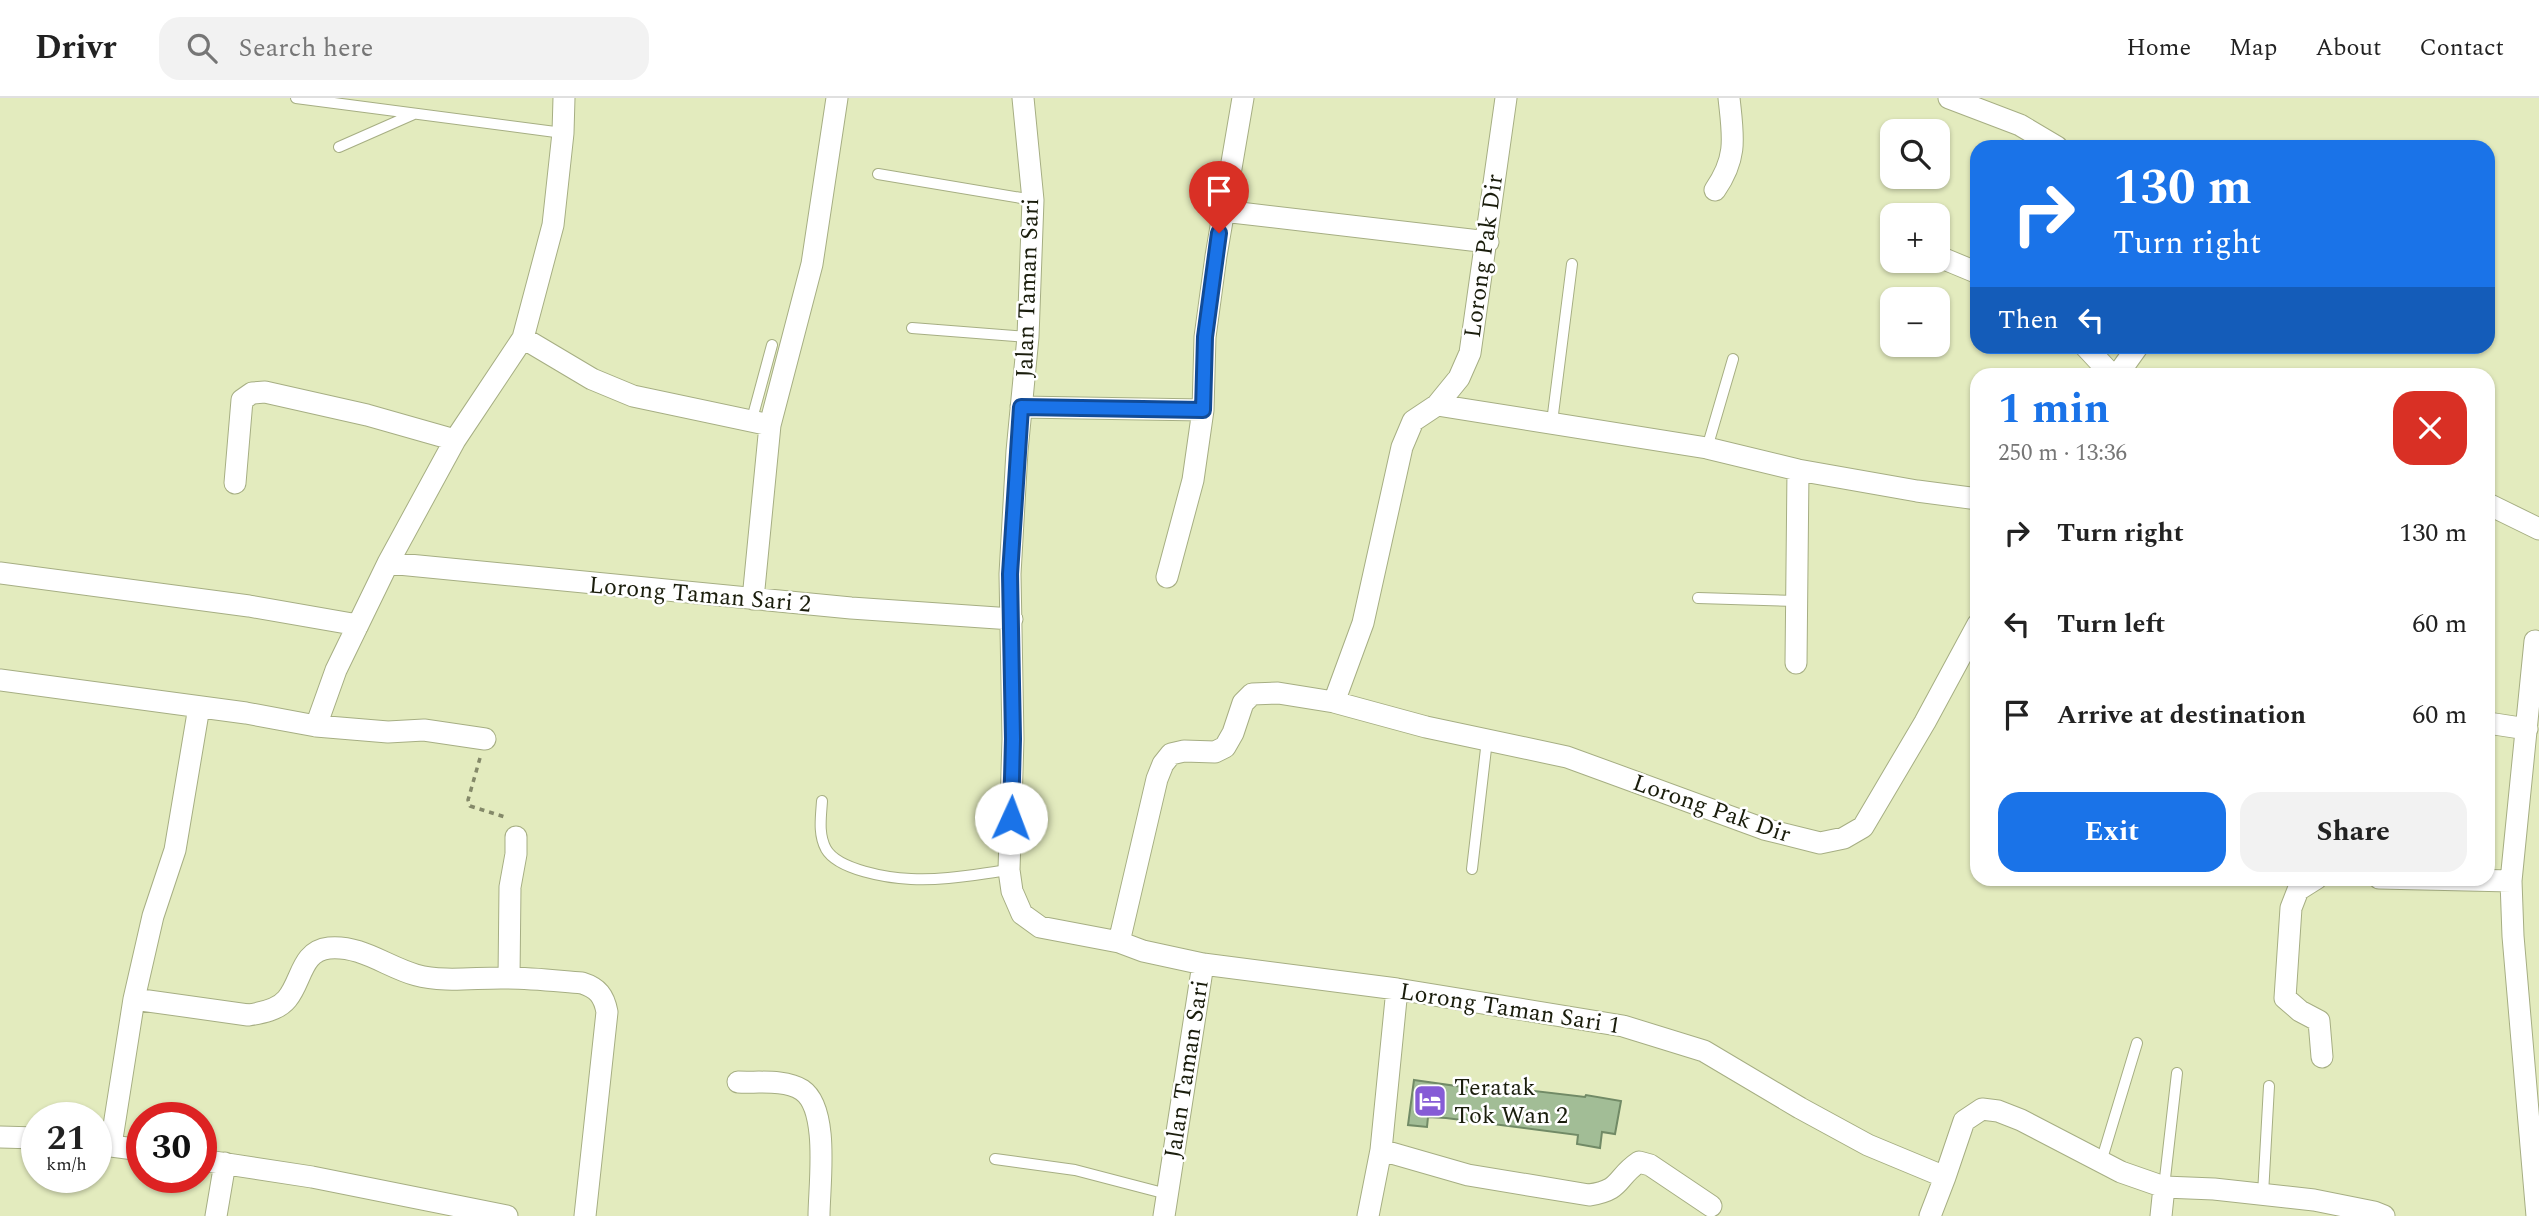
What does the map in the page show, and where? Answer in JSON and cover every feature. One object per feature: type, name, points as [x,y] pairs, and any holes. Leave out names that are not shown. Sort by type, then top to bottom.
[{"type":"street","points":[[316,726],[335,670],[388,563],[455,440],[523,338],[553,225],[564,98]]},
{"type":"street","points":[[753,599],[761,422],[812,264],[837,98]]},
{"type":"street","name":"Jalan Taman Sari","points":[[1023,98],[1032,200],[1028,337],[1010,574],[1013,739],[1009,870],[1012,891],[1022,914],[1040,927],[1119,942],[1143,951],[1203,964],[1164,1216]]},
{"type":"street","points":[[1167,577],[1194,480],[1203,410],[1205,337],[1243,98]]},
{"type":"street","name":"Lorong Pak Dir","points":[[1334,702],[1363,623],[1402,447],[1413,421],[1437,405],[1459,378],[1470,353],[1488,242],[1506,98]]},
{"type":"street","points":[[1715,190],[1727,173],[1732,155],[1733,131],[1729,98]]},
{"type":"street","points":[[1949,98],[2020,125],[2045,140]]},
{"type":"street","points":[[1223,211],[1488,242]]},
{"type":"street","points":[[1950,261],[1970,270]]},
{"type":"street","points":[[523,338],[592,379],[633,396],[761,422]]},
{"type":"street","points":[[2092,354],[2105,368]]},
{"type":"street","points":[[235,483],[242,400],[252,393],[265,392],[367,415],[455,440]]},
{"type":"street","points":[[1437,405],[1707,448],[1798,470],[1970,498]]},
{"type":"street","points":[[1021,407],[1203,410]]},
{"type":"street","points":[[1796,663],[1798,470]]},
{"type":"street","points":[[2495,507],[2539,529]]},
{"type":"street","name":"Lorong Taman Sari 2","points":[[388,563],[753,599],[1012,619]]},
{"type":"street","points":[[0,573],[249,606],[358,625]]},
{"type":"street","name":"Lorong Pak Dir","points":[[1119,942],[1157,779],[1163,764],[1171,754],[1184,751],[1215,752],[1225,747],[1233,733],[1243,702],[1252,694],[1278,693],[1334,702],[1426,727],[1567,757],[1764,829],[1820,843],[1844,838],[1863,827],[1926,722],[1970,639]]},
{"type":"street","points":[[2535,641],[2527,729],[2530,790],[2511,881],[2530,1024],[2537,1216]]},
{"type":"street","points":[[0,680],[316,726],[388,732],[438,732],[485,739]]},
{"type":"street","points":[[112,1105],[153,916],[175,850],[199,707]]},
{"type":"street","points":[[2495,724],[2527,729]]},
{"type":"street","points":[[509,978],[510,887],[516,837]]},
{"type":"street","points":[[2495,881],[2511,881]]},
{"type":"street","points":[[2305,886],[2298,891],[2291,908],[2285,998],[2319,1021],[2322,1057]]},
{"type":"street","points":[[134,999],[248,1015],[262,1013],[289,997],[301,971],[314,953],[330,948],[352,950],[417,976],[509,978],[593,986],[601,993],[607,1013],[585,1216]]},
{"type":"street","name":"Lorong Taman Sari 1","points":[[1203,964],[1397,989],[1623,1026],[1704,1051],[1868,1145],[1945,1177]]},
{"type":"street","points":[[1368,1216],[1381,1150],[1397,989]]},
{"type":"street","points":[[738,1082],[789,1085],[802,1090],[811,1098],[819,1131],[819,1216]]},
{"type":"street","points":[[1930,1216],[1964,1121],[1982,1109],[1998,1111],[2021,1120],[2121,1172],[2164,1187],[2314,1200],[2384,1216]]},
{"type":"street","points":[[0,1137],[21,1138]]},
{"type":"street","points":[[1381,1150],[1468,1175],[1589,1195],[1605,1193],[1617,1186],[1631,1168],[1639,1163],[1650,1165],[1712,1206]]},
{"type":"street","points":[[217,1162],[312,1177],[508,1216]]},
{"type":"street","points":[[216,1216],[225,1163]]},
{"type":"street","points":[[2161,1216],[2164,1187]]},
{"type":"lane","points":[[296,98],[563,133]]},
{"type":"lane","points":[[339,147],[414,114]]},
{"type":"lane","points":[[878,174],[1032,200]]},
{"type":"lane","points":[[1552,422],[1572,264]]},
{"type":"lane","points":[[912,328],[1028,337]]},
{"type":"lane","points":[[761,422],[772,345]]},
{"type":"lane","points":[[1707,448],[1732,359]]},
{"type":"lane","points":[[1698,598],[1796,601]]},
{"type":"lane","points":[[1472,869],[1487,740]]},
{"type":"lane","points":[[822,801],[820,828],[827,850],[842,864],[874,874],[912,879],[1009,870]]},
{"type":"lane","points":[[2101,1162],[2137,1043]]},
{"type":"lane","points":[[2164,1187],[2177,1073]]},
{"type":"lane","points":[[2263,1194],[2269,1086]]},
{"type":"lane","points":[[995,1159],[1075,1170],[1167,1194]]},
{"type":"path","points":[[485,739],[468,800],[470,806],[507,816],[511,820],[516,837]]},
{"type":"building","points":[[1414,1080],[1534,1097],[1535,1091],[1621,1101],[1615,1134],[1602,1132],[1600,1148],[1577,1144],[1578,1135],[1446,1118],[1428,1117],[1427,1127],[1408,1125]]},
{"type":"place","name":"Teratak Tok Wan 2","points":[[1430,1101]]},
{"type":"route","points":[[1011,818],[1013,739],[1010,574],[1021,407],[1203,410],[1205,337],[1219,233]]}]
